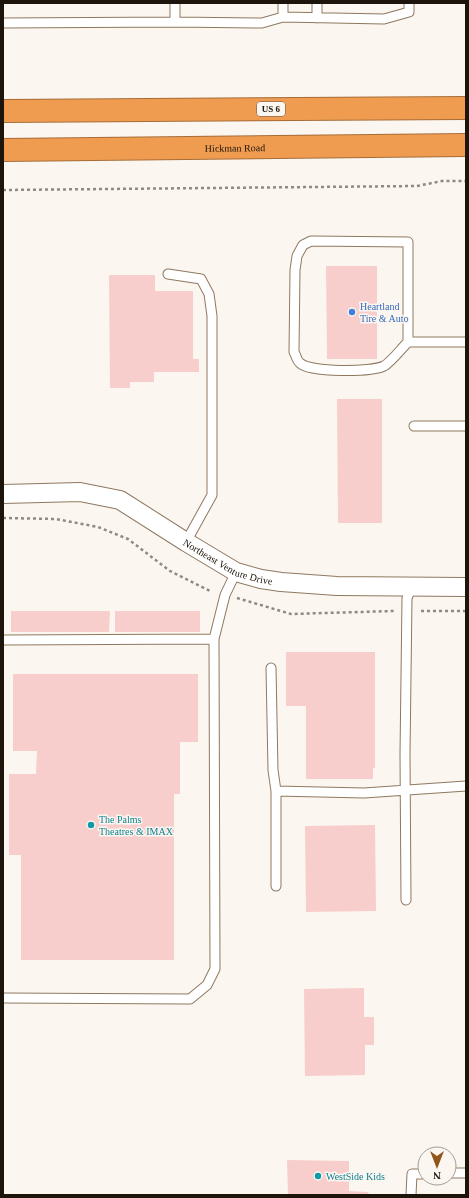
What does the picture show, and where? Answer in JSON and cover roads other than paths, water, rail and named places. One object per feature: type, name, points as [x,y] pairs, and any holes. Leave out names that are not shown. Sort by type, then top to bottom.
[{"type":"highway","name":"US 6","points":[[3,111],[466,108]]},
{"type":"highway","name":"Hickman Road","points":[[3,150],[466,145]]},
{"type":"street","name":"Northeast Venture Drive","points":[[3,494],[80,492],[120,500],[236,572],[261,579],[337,586],[466,587]]},
{"type":"lane","points":[[175,3],[175,22]]},
{"type":"lane","points":[[283,3],[283,17]]},
{"type":"lane","points":[[317,3],[317,18]]},
{"type":"lane","points":[[3,23],[262,23],[283,17],[384,19],[409,12],[409,3]]},
{"type":"lane","points":[[408,342],[408,242],[311,241],[303,245],[297,256],[295,270],[294,352],[299,363],[308,367],[324,370],[371,370],[385,366],[408,342],[466,342]]},
{"type":"lane","points":[[168,274],[201,279],[210,294],[212,316],[212,495],[186,542]]},
{"type":"lane","points":[[414,426],[466,426]]},
{"type":"lane","points":[[3,998],[190,999],[207,985],[215,969],[214,639],[225,595],[236,572]]},
{"type":"lane","points":[[406,900],[405,790],[407,598],[412,587]]},
{"type":"lane","points":[[3,640],[214,639]]},
{"type":"lane","points":[[271,668],[273,770],[276,792],[276,886]]},
{"type":"lane","points":[[276,792],[364,793],[466,786]]},
{"type":"lane","points":[[411,1195],[412,1174],[417,1174]]},
{"type":"place","name":"Heartland Tire & Auto","points":[[352,312]]},
{"type":"place","name":"The Palms Theatres & IMAX","points":[[91,825]]},
{"type":"place","name":"WestSide Kids","points":[[318,1176]]}]
